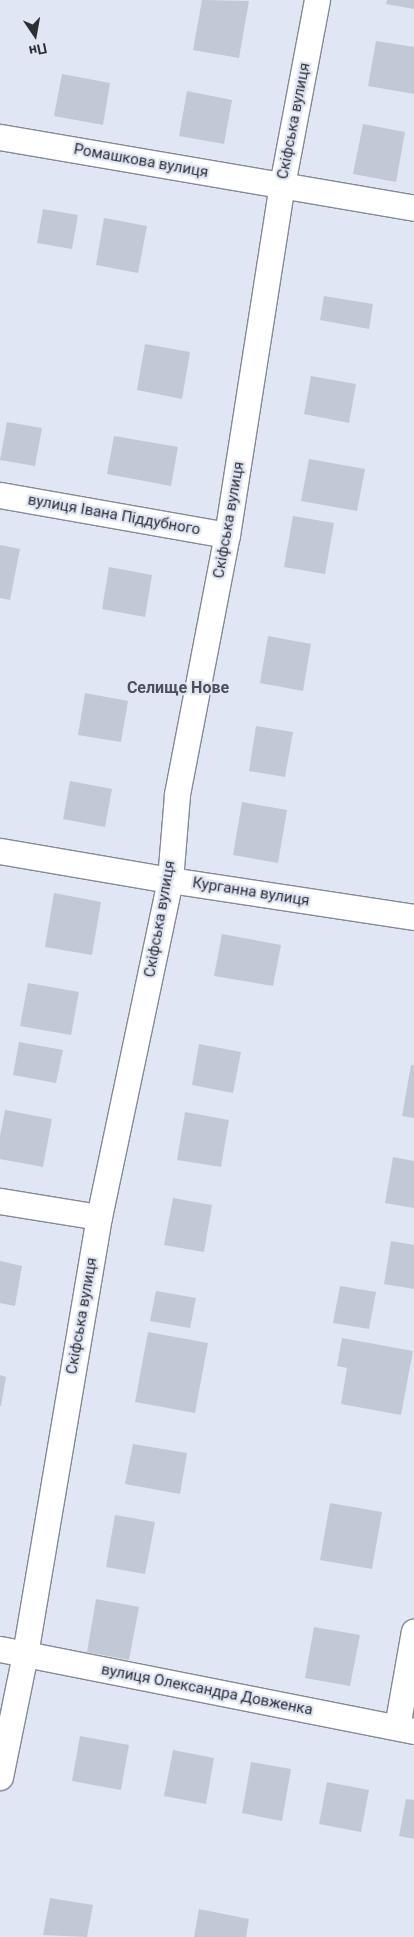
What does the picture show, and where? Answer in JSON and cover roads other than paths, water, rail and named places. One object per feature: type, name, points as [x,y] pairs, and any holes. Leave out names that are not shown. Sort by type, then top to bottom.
[{"type":"street","name":"Скіфська вулиця","points":[[0,1777],[25,1654],[99,1217],[170,880],[177,794],[227,535],[282,186],[317,0]]},
{"type":"street","name":"Ромашкова вулиця","points":[[0,137],[414,208]]},
{"type":"street","name":"вулиця Івана Піддубного","points":[[0,495],[227,535]]},
{"type":"street","name":"Курганна вулиця","points":[[0,851],[414,918]]},
{"type":"street","points":[[0,1201],[99,1217]]},
{"type":"street","points":[[406,1729],[414,1631]]},
{"type":"street","name":"вулиця Олександра Довженка","points":[[0,1650],[406,1729]]},
{"type":"district","name":"Селище Нове","points":[[178,688]]}]
